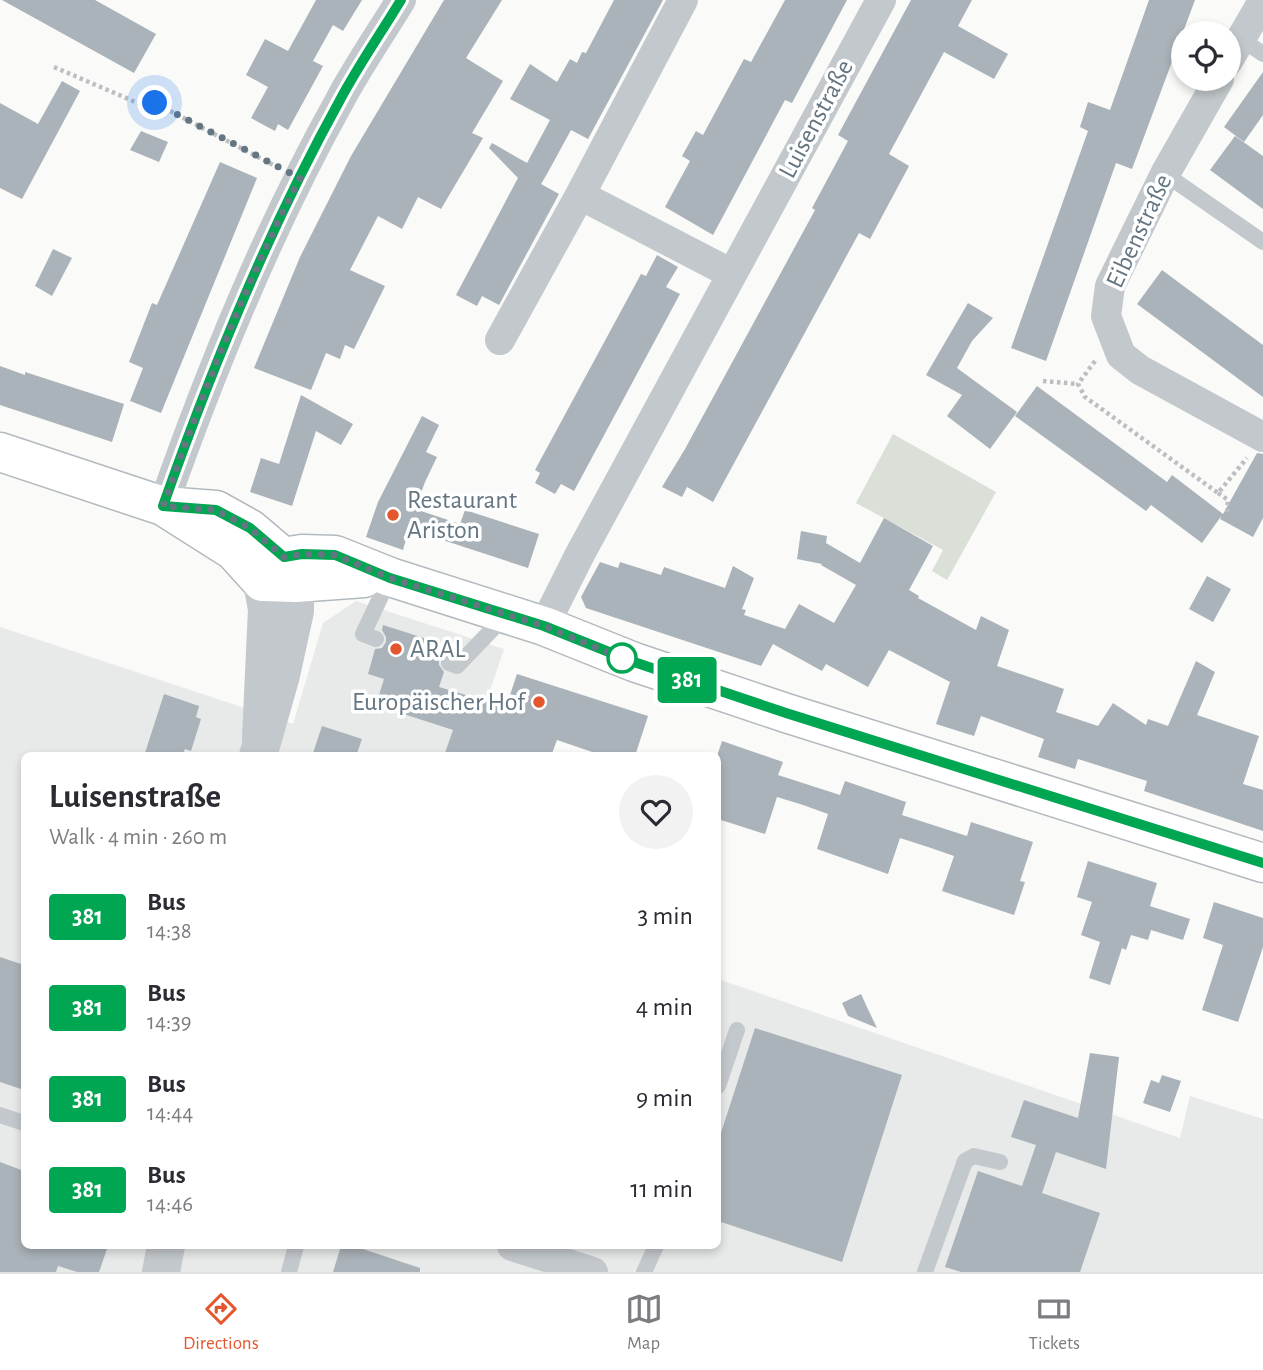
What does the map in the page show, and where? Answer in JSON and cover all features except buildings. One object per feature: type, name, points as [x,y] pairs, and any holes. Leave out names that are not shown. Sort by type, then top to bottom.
[{"type":"main road","points":[[0,452],[163,506],[233,551],[280,574],[390,578],[544,626],[634,662],[786,713],[1263,863]]},
{"type":"street","points":[[163,506],[202,397],[278,220],[340,100],[401,0]]},
{"type":"street","points":[[500,340],[683,0]]},
{"type":"street","name":"Luisenstraße","points":[[544,626],[579,556],[881,0]]},
{"type":"street","points":[[1244,51],[1263,1]]},
{"type":"street","name":"Eibenstraße","points":[[1212,91],[1165,174],[1110,286],[1106,316],[1121,355],[1256,447]]},
{"type":"street","points":[[580,195],[732,274]]},
{"type":"street","points":[[260,747],[268,609],[280,574]]},
{"type":"street","points":[[162,1272],[166,1249]]},
{"type":"street","points":[[521,1249],[593,1272]]},
{"type":"lane","points":[[1165,174],[1263,242]]},
{"type":"lane","points":[[376,639],[363,634],[390,578]]},
{"type":"lane","points":[[449,663],[457,666],[506,615]]},
{"type":"lane","points":[[721,1077],[737,1030]]},
{"type":"lane","points":[[0,1115],[21,1122]]},
{"type":"lane","points":[[925,1272],[965,1161],[974,1156],[1000,1162]]},
{"type":"lane","points":[[289,1272],[295,1249]]},
{"type":"lane","points":[[644,1272],[655,1249]]},
{"type":"path","points":[[54,67],[140,104],[155,103],[300,178]]},
{"type":"path","points":[[1078,384],[1114,337]]},
{"type":"path","points":[[1043,381],[1078,384]]},
{"type":"path","points":[[1078,384],[1085,397],[1228,500],[1227,514]]},
{"type":"path","points":[[1218,494],[1256,447]]},
{"type":"shaded area","points":[[893,434],[996,492],[947,580],[932,571],[943,550],[856,503]]},
{"type":"shaded area","points":[[356,601],[504,649],[469,752],[21,752],[21,1249],[721,1249],[721,980],[1180,1138],[1190,1096],[1263,1119],[1263,1272],[0,1272],[0,627],[293,724],[323,623]]},
{"type":"bus line","name":"381","points":[[401,0],[340,100],[278,220],[202,397],[163,506],[216,510],[250,528],[284,557],[302,554],[335,555],[390,578],[544,626],[634,662],[786,713],[1263,863]]},
{"type":"place","name":"Restaurant Ariston","points":[[393,515]]},
{"type":"place","name":"ARAL","points":[[396,649]]},
{"type":"place","name":"Europäischer Hof","points":[[539,702]]},
{"type":"route","points":[[155,103],[300,178],[278,220],[202,397],[163,506],[216,510],[250,528],[284,557],[302,554],[335,555],[390,578],[544,626],[622,658]]}]
